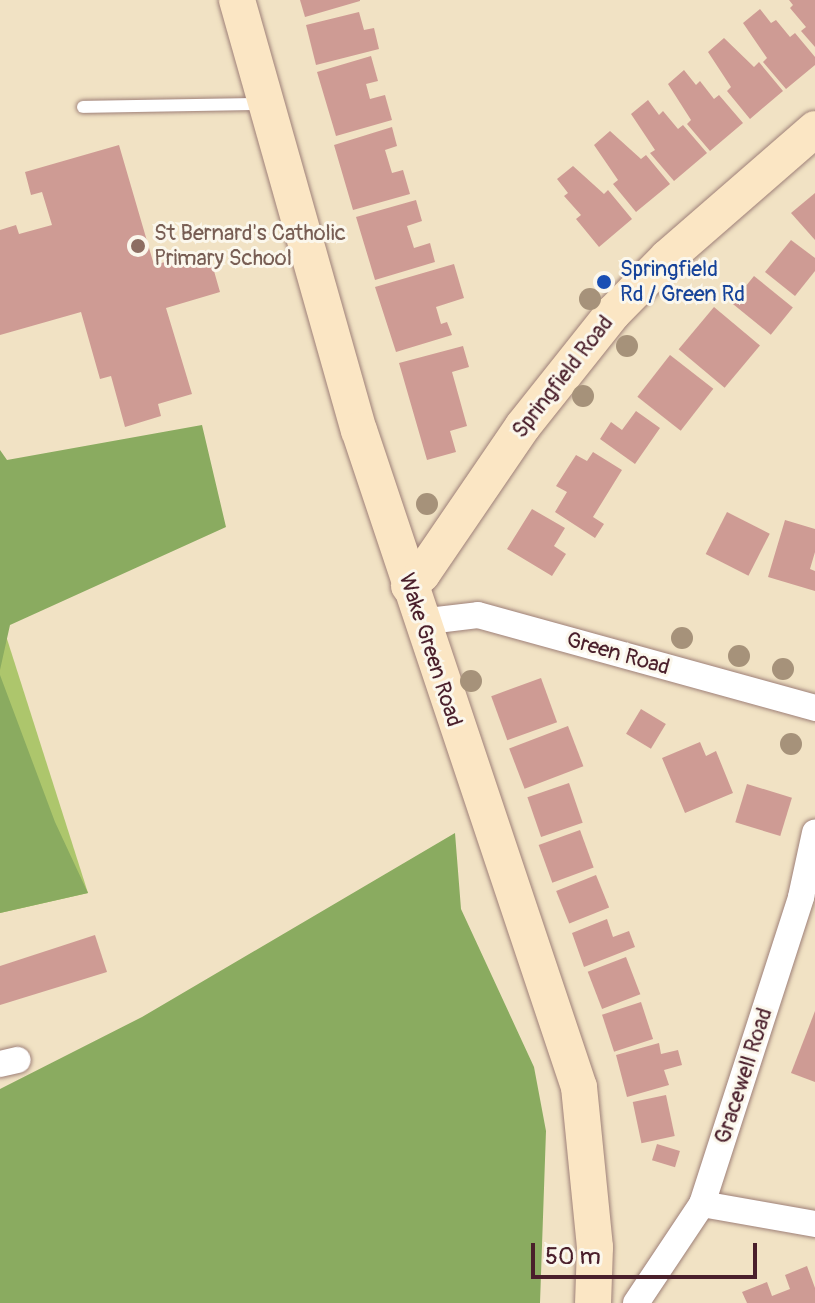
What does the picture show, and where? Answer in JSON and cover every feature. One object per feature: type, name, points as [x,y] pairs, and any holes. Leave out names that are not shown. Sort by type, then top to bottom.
[{"type":"street","name":"Wake Green Road","points":[[237,0],[359,430],[420,622],[579,1087],[595,1247],[593,1303]]},
{"type":"street","name":"Springfield Road","points":[[409,586],[422,574],[523,426],[613,313],[668,257],[814,131]]},
{"type":"street","name":"Green Road","points":[[420,622],[478,615],[815,708]]},
{"type":"street","name":"Gracewell Road","points":[[636,1303],[702,1204],[801,897],[815,833]]},
{"type":"street","points":[[702,1204],[815,1224]]},
{"type":"lane","points":[[83,107],[266,104]]},
{"type":"green space","points":[[202,425],[226,527],[10,625],[0,670],[0,450],[7,460]]},
{"type":"green space","points":[[0,617],[88,893],[0,913]]},
{"type":"green space","points":[[0,675],[55,822],[88,893],[0,913]]},
{"type":"green space","points":[[455,833],[461,909],[534,1067],[546,1131],[540,1303],[0,1303],[0,1089],[142,1017]]},
{"type":"building","points":[[300,0],[360,0],[360,1],[305,17]]},
{"type":"building","points":[[789,0],[815,0],[815,47],[801,31],[806,27],[790,8],[793,5]]},
{"type":"building","points":[[760,9],[771,23],[776,20],[790,37],[795,33],[815,57],[815,65],[786,89],[763,62],[767,58],[743,23]]},
{"type":"building","points":[[359,12],[364,30],[374,28],[379,49],[316,65],[306,25]]},
{"type":"building","points":[[724,38],[754,67],[759,62],[783,91],[750,119],[727,91],[731,87],[708,52]]},
{"type":"building","points":[[371,56],[378,81],[366,84],[370,99],[385,95],[392,120],[336,136],[317,72]]},
{"type":"building","points":[[684,70],[696,85],[700,81],[714,99],[719,95],[743,123],[710,151],[687,124],[691,120],[668,84]]},
{"type":"building","points":[[648,100],[659,115],[663,111],[678,129],[683,125],[707,153],[674,181],[650,153],[655,150],[631,114]]},
{"type":"building","points":[[392,127],[397,146],[385,150],[392,173],[403,170],[410,194],[353,210],[334,145]]},
{"type":"building","points":[[610,131],[641,159],[646,155],[670,184],[636,212],[613,184],[618,180],[594,145]]},
{"type":"building","points":[[119,145],[154,265],[208,250],[220,292],[166,308],[192,394],[158,404],[161,416],[125,427],[111,376],[100,379],[81,312],[0,335],[0,230],[16,225],[19,234],[52,225],[42,192],[31,195],[25,172]]},
{"type":"building","points":[[573,166],[604,194],[608,190],[632,219],[599,247],[576,219],[581,215],[564,196],[568,193],[557,179]]},
{"type":"building","points":[[815,193],[815,240],[791,213]]},
{"type":"building","points":[[416,200],[422,221],[407,226],[414,248],[430,243],[435,262],[375,280],[356,217]]},
{"type":"building","points":[[791,240],[815,258],[815,271],[795,296],[765,272]]},
{"type":"building","points":[[454,264],[464,298],[436,307],[441,324],[447,322],[452,335],[396,352],[375,287]]},
{"type":"building","points":[[754,276],[793,307],[771,335],[732,303]]},
{"type":"building","points":[[714,307],[760,346],[725,388],[679,349]]},
{"type":"building","points":[[463,346],[469,367],[452,372],[467,426],[450,431],[456,452],[427,460],[399,363]]},
{"type":"building","points":[[670,355],[713,389],[681,431],[637,397]]},
{"type":"building","points":[[636,411],[660,428],[635,464],[600,439],[611,422],[622,430]]},
{"type":"building","points":[[593,452],[622,470],[593,517],[604,524],[595,538],[555,512],[567,492],[556,486],[576,455],[587,461]]},
{"type":"building","points":[[532,509],[565,528],[554,546],[566,554],[552,576],[507,549]]},
{"type":"building","points":[[727,512],[770,534],[748,576],[706,554]]},
{"type":"building","points":[[785,520],[815,529],[815,552],[810,569],[815,571],[815,591],[768,577]]},
{"type":"building","points":[[541,678],[557,722],[507,740],[491,696]]},
{"type":"building","points":[[641,709],[666,724],[651,749],[626,734]]},
{"type":"building","points":[[568,726],[583,766],[525,789],[509,749]]},
{"type":"building","points":[[700,742],[706,756],[716,751],[733,793],[685,813],[662,758]]},
{"type":"building","points":[[569,783],[583,823],[541,837],[527,797]]},
{"type":"building","points":[[747,784],[792,798],[780,836],[735,822]]},
{"type":"building","points":[[580,830],[594,868],[552,883],[539,845]]},
{"type":"building","points":[[596,875],[609,907],[569,924],[556,891]]},
{"type":"building","points":[[607,919],[613,937],[629,931],[635,947],[584,967],[572,933]]},
{"type":"building","points":[[95,935],[107,972],[0,1005],[0,966]]},
{"type":"building","points":[[626,957],[640,994],[602,1009],[588,972]]},
{"type":"building","points":[[641,1002],[653,1039],[614,1052],[602,1015]]},
{"type":"building","points":[[815,1011],[815,1082],[791,1073]]},
{"type":"building","points":[[659,1043],[661,1054],[678,1050],[682,1065],[664,1070],[669,1085],[627,1097],[616,1055]]},
{"type":"building","points":[[666,1095],[675,1136],[641,1143],[633,1102]]},
{"type":"building","points":[[657,1144],[680,1151],[675,1167],[652,1160]]},
{"type":"building","points":[[807,1266],[815,1288],[815,1303],[747,1303],[742,1292],[767,1282],[772,1296],[790,1289],[785,1275]]},
{"type":"place","name":"St Bernard's Catholic Primary School","points":[[138,246]]},
{"type":"place","name":"Springfield Rd / Green Rd","points":[[604,282]]}]
